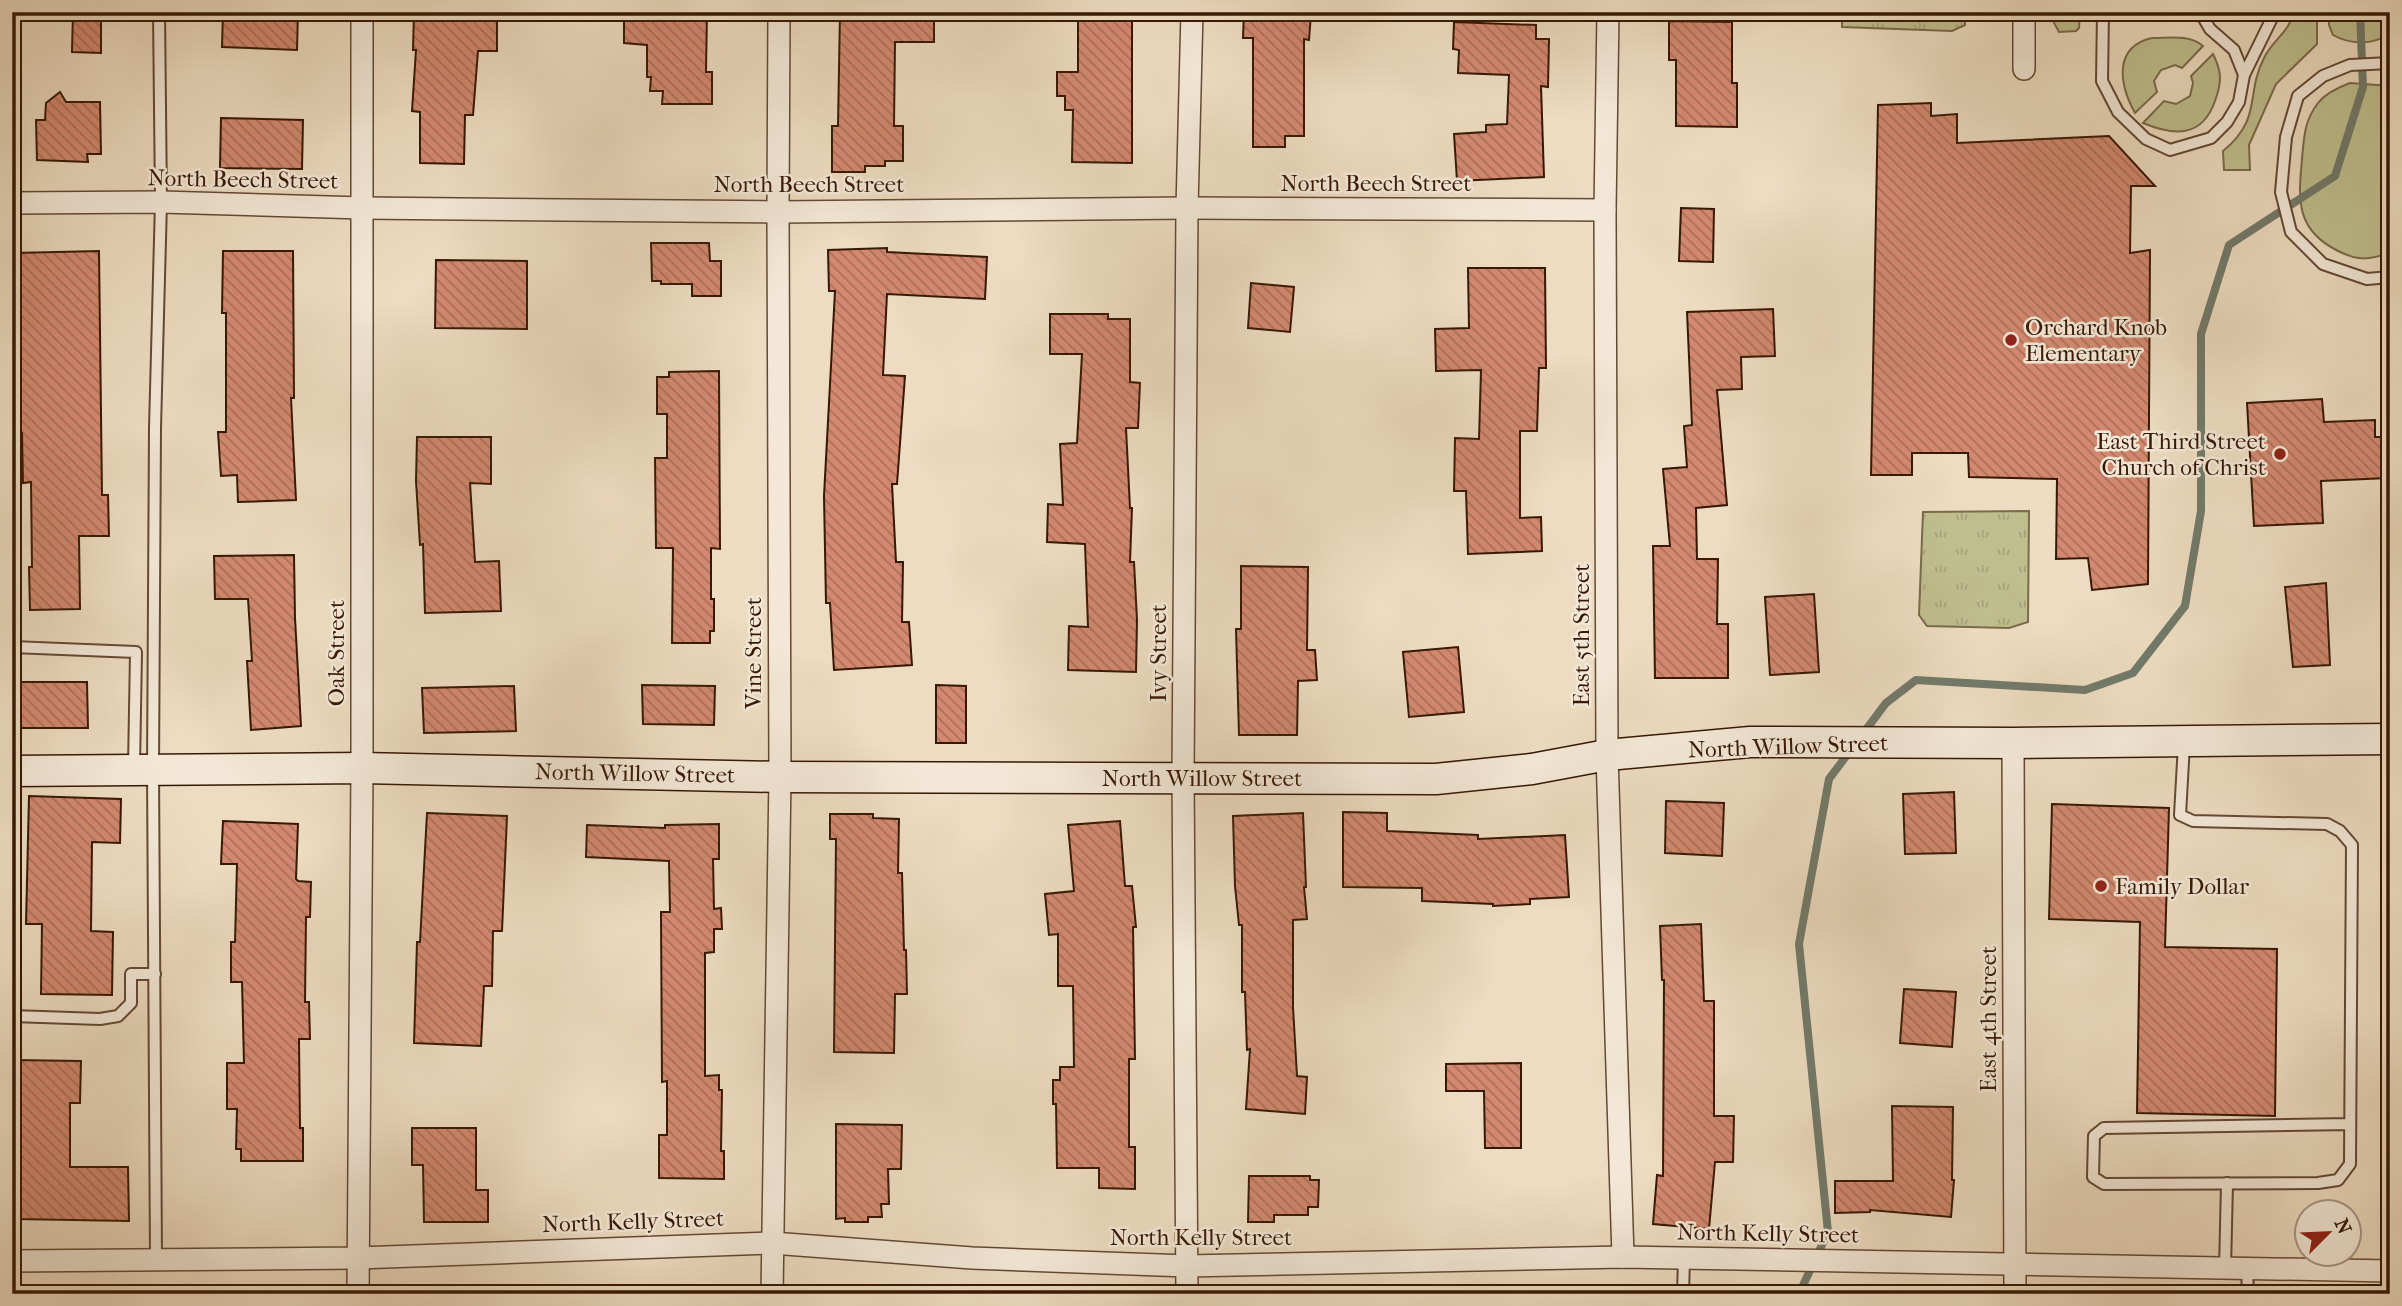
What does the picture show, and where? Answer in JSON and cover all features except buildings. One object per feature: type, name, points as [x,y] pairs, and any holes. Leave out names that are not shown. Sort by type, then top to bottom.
[{"type":"main road","name":"North Willow Street","points":[[12,771],[362,768],[780,777],[1436,779],[1532,769],[1607,755],[1750,742],[2013,743],[2390,739]]},
{"type":"street","name":"Oak Street","points":[[358,1294],[362,768],[362,12]]},
{"type":"street","name":"Vine Street","points":[[772,1294],[780,777],[779,12]]},
{"type":"street","name":"Ivy Street","points":[[1187,1294],[1183,777],[1187,208],[1192,12]]},
{"type":"street","name":"East 5th Street","points":[[1608,12],[1605,210],[1607,755],[1622,1256]]},
{"type":"street","points":[[2024,12],[2024,69]]},
{"type":"street","name":"North Beech Street","points":[[12,203],[161,202],[362,208],[778,212],[1187,208],[1605,210]]},
{"type":"street","name":"East 4th Street","points":[[2013,743],[2015,1294]]},
{"type":"street","name":"North Kelly Street","points":[[12,1261],[358,1258],[772,1242],[972,1258],[1187,1266],[1622,1256],[2390,1271]]},
{"type":"lane","points":[[144,770],[161,202],[159,12]]},
{"type":"lane","points":[[2103,12],[2102,81],[2118,112],[2146,139],[2170,150],[2211,138],[2227,122],[2239,103],[2244,75],[2275,12]]},
{"type":"lane","points":[[2200,12],[2210,29],[2234,50],[2244,75]]},
{"type":"lane","points":[[2390,63],[2350,65],[2323,76],[2298,96],[2286,137],[2281,192],[2291,232],[2323,264],[2367,279],[2390,277]]},
{"type":"lane","points":[[12,648],[136,652],[155,974],[156,1259]]},
{"type":"lane","points":[[2184,741],[2180,815],[2193,821],[2327,824],[2340,831],[2352,845],[2350,1164],[2338,1180],[2318,1183],[2104,1184],[2093,1177],[2094,1136],[2104,1128],[2350,1124]]},
{"type":"lane","points":[[12,1016],[100,1019],[118,1016],[131,1003],[131,974],[155,974]]},
{"type":"lane","points":[[2225,1269],[2227,1183]]},
{"type":"lane","points":[[1683,1294],[1684,1258]]},
{"type":"lane","points":[[2247,1269],[2248,1294]]},
{"type":"green space","points":[[1842,12],[1965,12],[1965,25],[1952,31],[1842,27]]},
{"type":"green space","points":[[2053,12],[2080,12],[2079,28],[2076,31],[2059,32],[2053,21]]},
{"type":"green space","points":[[2294,12],[2317,12],[2317,44],[2276,84],[2249,145],[2250,170],[2224,170],[2223,151],[2244,128],[2249,117],[2258,71],[2272,46],[2289,25]]},
{"type":"green space","points":[[2329,12],[2390,12],[2390,34],[2369,42],[2340,38],[2333,35],[2329,25]]},
{"type":"green space","points":[[2152,38],[2185,38],[2203,46],[2182,68],[2175,65],[2161,70],[2154,81],[2157,92],[2135,113],[2123,80],[2125,59],[2130,50],[2139,43]]},
{"type":"green space","points":[[2213,54],[2220,83],[2215,101],[2203,122],[2195,128],[2176,132],[2143,123],[2164,101],[2176,104],[2190,96],[2193,83],[2191,76]]},
{"type":"green space","points":[[2350,83],[2390,86],[2390,253],[2369,258],[2351,257],[2324,243],[2307,224],[2301,201],[2303,144],[2310,116],[2324,97]]},
{"type":"green space","points":[[2029,511],[2028,622],[2009,628],[1927,626],[1919,615],[1923,512]]},
{"type":"waterway","points":[[1862,735],[1886,703],[1916,680],[2085,690],[2133,673],[2185,606],[2201,511],[2201,334],[2229,245],[2335,176],[2363,87],[2360,12]]},
{"type":"waterway","points":[[1799,1294],[1828,1232],[1799,944],[1829,779],[1850,751]]},
{"type":"place","name":"Orchard Knob Elementary","points":[[2011,340]]},
{"type":"place","name":"East Third Street Church of Christ","points":[[2280,454]]},
{"type":"place","name":"Family Dollar","points":[[2101,886]]}]
